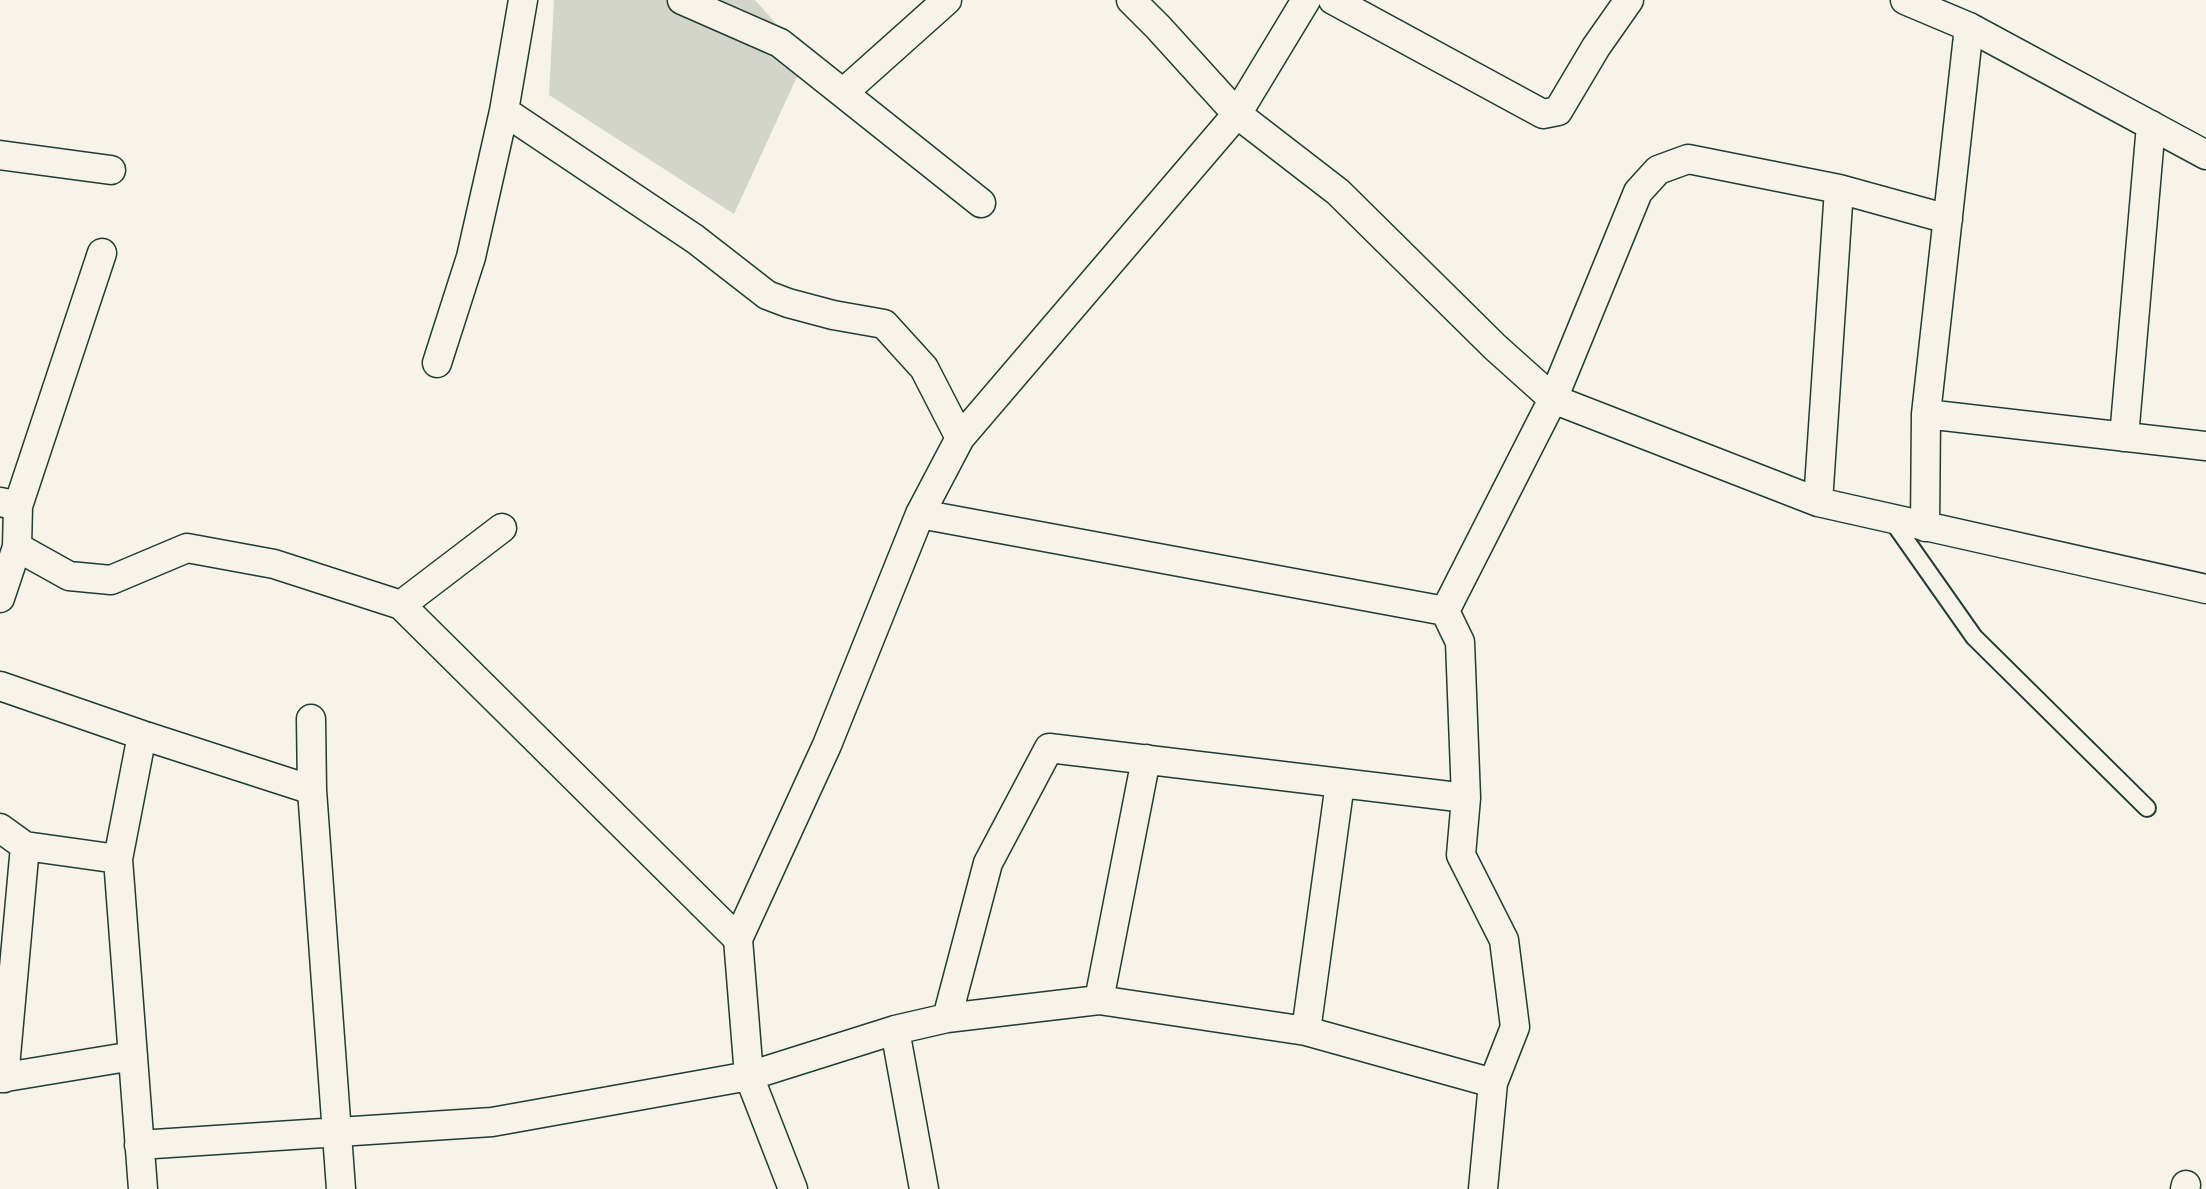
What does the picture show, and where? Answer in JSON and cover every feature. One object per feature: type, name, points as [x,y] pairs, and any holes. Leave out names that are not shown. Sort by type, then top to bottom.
[{"type":"street","points":[[437,362],[471,257],[504,111],[524,0]]},
{"type":"street","points":[[682,0],[780,43],[981,203]]},
{"type":"street","points":[[843,93],[947,0]]},
{"type":"street","points":[[1131,0],[1158,27],[1236,114],[1338,192],[1495,347],[1553,399],[1818,502],[2206,589]]},
{"type":"street","points":[[792,1189],[748,1076],[738,939],[827,745],[920,514],[960,438],[1236,114],[1306,0]]},
{"type":"street","points":[[1333,0],[1542,114],[1558,112],[1596,46],[1628,0]]},
{"type":"street","points":[[1905,0],[1969,27],[2206,155]]},
{"type":"street","points":[[1925,527],[1926,414],[1969,27]]},
{"type":"street","points":[[504,111],[695,239],[767,295],[788,304],[833,315],[884,324],[924,368],[960,438]]},
{"type":"street","points":[[2124,437],[2151,125]]},
{"type":"street","points":[[0,155],[111,170]]},
{"type":"street","points":[[1445,610],[1553,399],[1638,192],[1658,170],[1688,159],[1839,190],[1948,219]]},
{"type":"street","points":[[1818,502],[1839,190]]},
{"type":"street","points":[[0,598],[17,547],[9,504],[102,253]]},
{"type":"street","points":[[1926,414],[2206,446]]},
{"type":"street","points":[[920,514],[1445,610]]},
{"type":"street","points":[[401,605],[502,528]]},
{"type":"street","points":[[17,547],[69,576],[111,580],[187,548],[274,564],[401,605],[738,939]]},
{"type":"street","points":[[1445,610],[1460,642],[1466,798],[1461,855],[1504,940],[1515,1026],[1493,1083],[1483,1189]]},
{"type":"street","points":[[0,686],[142,736],[312,790]]},
{"type":"street","points":[[311,719],[312,790],[341,1189]]},
{"type":"street","points":[[142,736],[118,859],[143,1189]]},
{"type":"street","points":[[947,1018],[988,863],[1049,748],[1466,798]]},
{"type":"street","points":[[1100,1000],[1146,759]]},
{"type":"street","points":[[1306,1031],[1340,783]]},
{"type":"street","points":[[0,828],[25,846],[118,859]]},
{"type":"street","points":[[25,846],[2,1078],[133,1056]]},
{"type":"street","points":[[139,1144],[492,1122],[748,1076],[895,1030],[947,1018],[1100,1000],[1306,1031],[1493,1083]]},
{"type":"street","points":[[895,1030],[924,1189]]},
{"type":"lane","points":[[1891,519],[1974,637],[2147,808]]},
{"type":"shaded area","points":[[554,0],[755,0],[806,57],[734,214],[549,95]]}]
